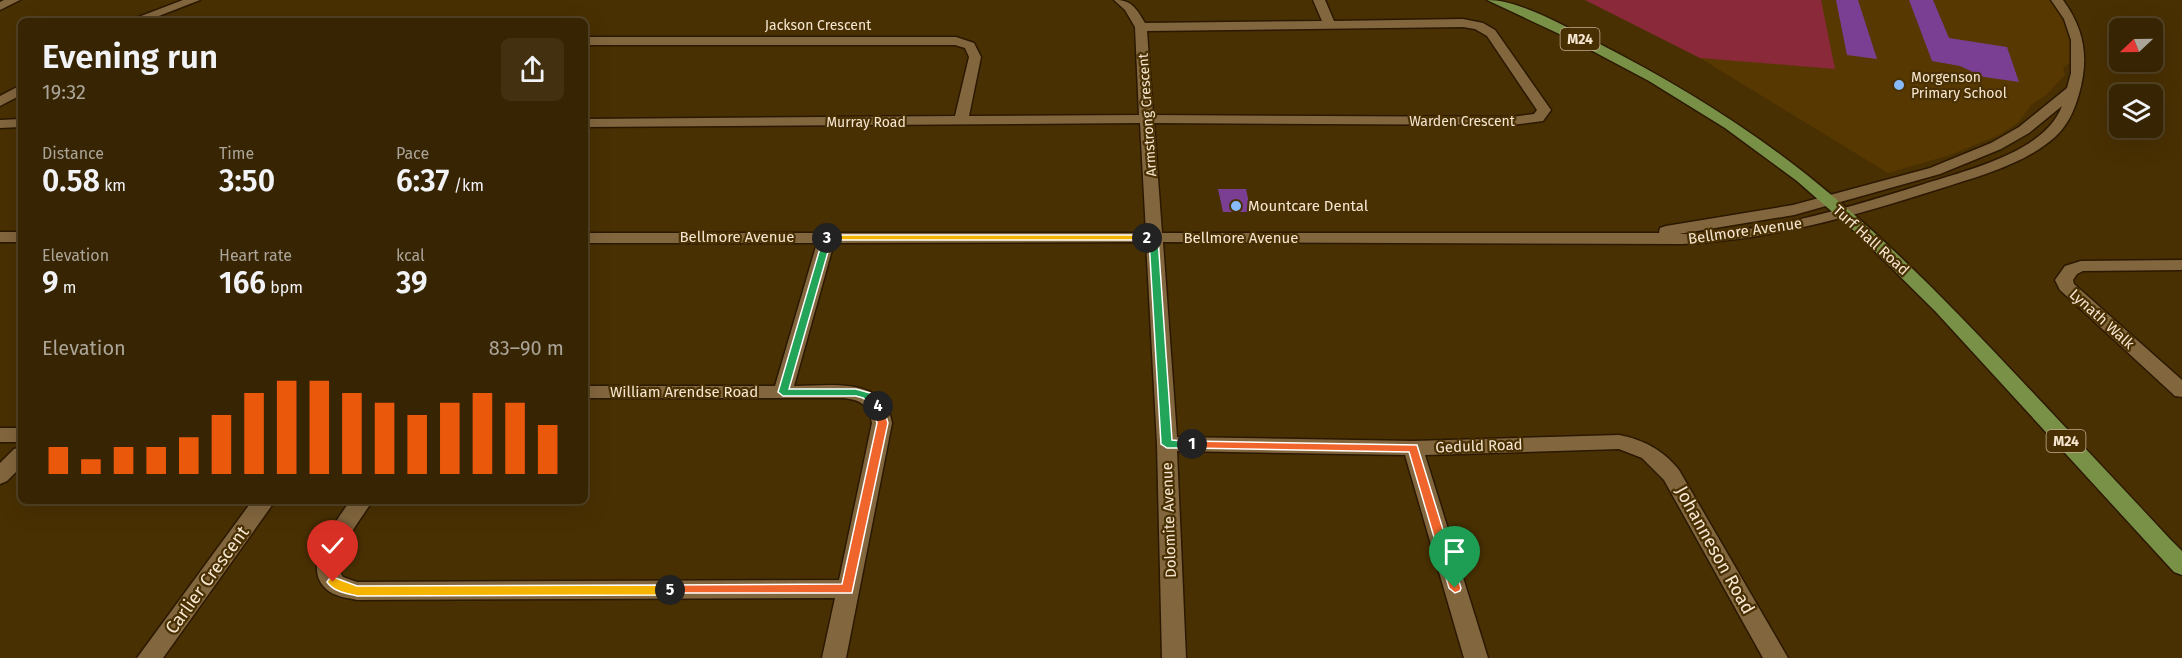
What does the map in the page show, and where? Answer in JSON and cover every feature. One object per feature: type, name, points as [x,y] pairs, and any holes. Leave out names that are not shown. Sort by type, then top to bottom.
[{"type":"main road","name":"Turf Hall Road","points":[[1493,0],[1596,47],[1683,96],[1742,134],[1801,177],[1845,214],[1950,316],[2182,566]]},
{"type":"street","points":[[0,6],[14,0]]},
{"type":"street","points":[[143,18],[194,0]]},
{"type":"street","points":[[1120,0],[1130,8],[1141,27]]},
{"type":"street","points":[[1319,0],[1329,24]]},
{"type":"street","name":"Bellmore Avenue","points":[[588,238],[1706,238],[1845,214],[1979,172],[2011,158],[2044,138],[2062,122],[2072,102],[2080,63],[2078,39],[2064,8],[2057,0]]},
{"type":"street","name":"Warden Crescent","points":[[1141,27],[1463,23],[1479,26],[1491,33],[1542,107],[1542,115],[1531,120],[1512,121],[1146,119]]},
{"type":"street","name":"Armstrong Crescent","points":[[1141,27],[1155,220],[1154,238]]},
{"type":"street","name":"Jackson Crescent","points":[[588,41],[956,41],[970,46],[975,57],[961,122]]},
{"type":"street","name":"Bellmore Avenue","points":[[1645,237],[1695,225],[1758,216],[1829,201],[1935,171],[1996,146],[2024,130],[2074,89]]},
{"type":"street","points":[[0,102],[18,91]]},
{"type":"street","name":"Murray Road","points":[[588,123],[1146,119]]},
{"type":"street","points":[[0,123],[18,123]]},
{"type":"street","points":[[0,237],[18,237]]},
{"type":"street","points":[[783,392],[827,237]]},
{"type":"street","name":"Dolomite Avenue","points":[[1154,238],[1167,444],[1174,658]]},
{"type":"street","name":"Lynath Walk","points":[[2182,265],[2081,266],[2071,270],[2064,280],[2066,286],[2182,391]]},
{"type":"street","name":"William Arendse Road","points":[[588,392],[856,393],[867,396],[875,402],[881,412],[882,423],[834,658]]},
{"type":"street","points":[[0,435],[18,435]]},
{"type":"street","name":"Geduld Road","points":[[1167,444],[1413,448],[1619,442],[1646,450]]},
{"type":"street","points":[[1413,448],[1476,658]]},
{"type":"street","name":"Johanneson Road","points":[[1646,450],[1667,468],[1677,483],[1776,658]]},
{"type":"street","points":[[0,476],[18,457]]},
{"type":"street","name":"Carlier Crescent","points":[[149,658],[262,504]]},
{"type":"street","points":[[360,504],[332,547],[328,561],[328,572],[333,582],[341,587],[357,591],[847,589]]},
{"type":"shaded area","name":"Morgenson Primary School","points":[[1585,0],[2057,0],[2075,31],[2072,61],[2063,68],[2065,75],[2046,95],[2031,105],[2019,122],[1999,135],[1950,155],[1888,173],[1700,58]]},
{"type":"shaded area","points":[[1585,0],[1821,0],[1835,69],[1700,58]]},
{"type":"building","name":"Morgenson Primary School","points":[[1836,0],[1858,0],[1877,59],[1847,55]]},
{"type":"building","name":"Morgenson Primary School","points":[[1909,0],[1933,0],[1949,38],[2007,47],[2019,82],[1984,77],[1960,66],[1932,61]]},
{"type":"building","name":"Mountcare Dental","points":[[1218,189],[1246,189],[1251,212],[1223,212]]},
{"type":"place","name":"Morgenson Primary School","points":[[1899,85]]},
{"type":"place","name":"Mountcare Dental","points":[[1236,206]]},
{"type":"route","points":[[333,582],[341,587],[357,591],[847,589],[882,423],[881,412],[875,402],[867,396],[856,393],[783,392],[827,237],[1154,238],[1167,444],[1413,448],[1455,588]]}]
